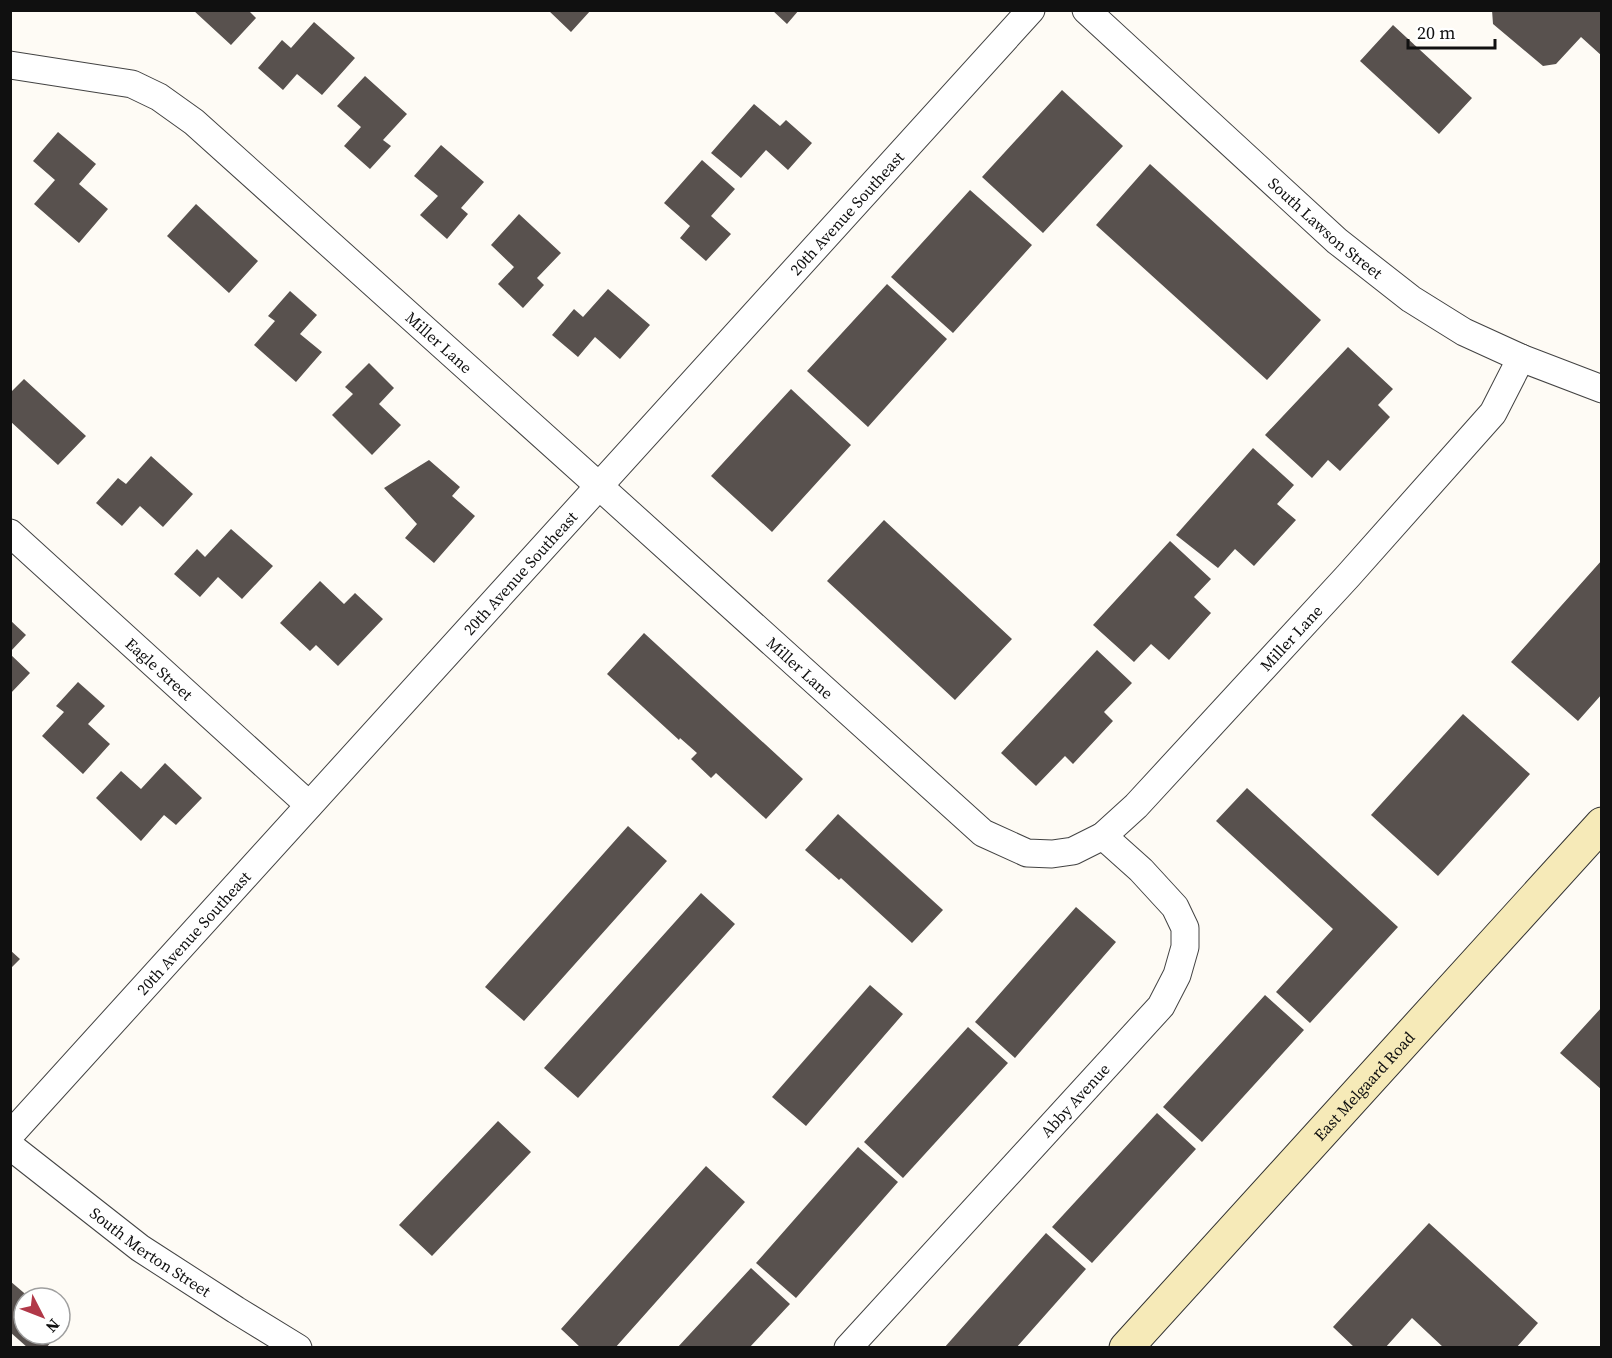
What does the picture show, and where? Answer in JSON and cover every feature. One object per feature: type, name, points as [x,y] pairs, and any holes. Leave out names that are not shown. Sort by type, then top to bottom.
[{"type":"main road","name":"East Melgaard Road","points":[[1126,1347],[1602,824]]},
{"type":"street","name":"20th Avenue Southeast","points":[[10,1135],[1031,10]]},
{"type":"street","name":"South Lawson Street","points":[[1086,10],[1337,241],[1411,299],[1464,332],[1521,358],[1602,389]]},
{"type":"street","name":"Miller Lane","points":[[10,65],[132,84],[159,97],[194,122],[983,833],[1027,853],[1052,854],[1073,851],[1103,836],[1144,798],[1348,576],[1493,413],[1521,358]]},
{"type":"street","name":"Eagle Street","points":[[10,533],[309,806]]},
{"type":"street","name":"Abby Avenue","points":[[849,1347],[1161,1006],[1177,975],[1185,947],[1185,928],[1175,907],[1141,870],[1103,836]]},
{"type":"street","name":"South Merton Street","points":[[10,1146],[140,1248],[298,1347]]},
{"type":"building","points":[[193,10],[248,10],[256,18],[231,45]]},
{"type":"building","points":[[548,10],[591,10],[571,32]]},
{"type":"building","points":[[772,10],[799,10],[787,24]]},
{"type":"building","points":[[1492,10],[1602,10],[1602,56],[1581,37],[1556,64],[1543,66],[1493,24]]},
{"type":"building","points":[[314,22],[355,58],[322,95],[297,74],[283,90],[258,68],[282,40],[291,48]]},
{"type":"building","points":[[1393,25],[1472,98],[1439,134],[1360,61]]},
{"type":"building","points":[[365,76],[407,114],[383,140],[391,146],[370,169],[344,146],[361,127],[337,106]]},
{"type":"building","points":[[1062,90],[1123,146],[1043,233],[982,177]]},
{"type":"building","points":[[754,104],[780,126],[786,120],[812,143],[788,170],[766,150],[741,178],[711,153]]},
{"type":"building","points":[[58,132],[96,164],[79,184],[108,209],[79,243],[34,204],[55,180],[33,161]]},
{"type":"building","points":[[441,145],[484,182],[461,208],[468,214],[447,239],[420,215],[438,196],[414,176]]},
{"type":"building","points":[[702,160],[735,189],[711,216],[731,234],[706,261],[680,238],[690,226],[664,203]]},
{"type":"building","points":[[1150,164],[1321,320],[1267,380],[1096,225]]},
{"type":"building","points":[[970,190],[1032,245],[953,333],[891,277]]},
{"type":"building","points":[[196,204],[258,261],[229,293],[167,236]]},
{"type":"building","points":[[519,214],[561,253],[537,278],[544,285],[523,308],[498,284],[514,267],[491,245]]},
{"type":"building","points":[[887,284],[947,339],[868,427],[807,371]]},
{"type":"building","points":[[608,289],[650,325],[620,359],[595,337],[578,357],[552,335],[574,309],[583,317]]},
{"type":"building","points":[[290,291],[317,315],[300,334],[322,352],[296,382],[254,345],[275,321],[268,316]]},
{"type":"building","points":[[1348,347],[1393,389],[1378,405],[1390,417],[1340,471],[1328,460],[1312,478],[1265,435]]},
{"type":"building","points":[[369,363],[394,388],[379,404],[401,425],[372,455],[332,415],[353,394],[345,387]]},
{"type":"building","points":[[24,379],[86,436],[58,465],[10,421],[10,393]]},
{"type":"building","points":[[791,389],[851,445],[772,532],[711,476]]},
{"type":"building","points":[[1253,448],[1294,485],[1277,504],[1296,520],[1254,566],[1235,549],[1218,568],[1176,535]]},
{"type":"building","points":[[151,456],[193,494],[163,527],[140,506],[122,526],[96,503],[118,478],[126,484]]},
{"type":"building","points":[[429,460],[460,487],[452,496],[475,516],[434,563],[405,538],[417,524],[384,488]]},
{"type":"building","points":[[884,520],[1012,639],[955,700],[827,581]]},
{"type":"building","points":[[231,529],[273,566],[242,599],[218,577],[200,597],[174,574],[197,549],[205,557]]},
{"type":"building","points":[[1170,541],[1211,579],[1194,597],[1211,613],[1169,660],[1151,644],[1134,662],[1093,625]]},
{"type":"building","points":[[1602,560],[1602,694],[1578,721],[1511,662]]},
{"type":"building","points":[[320,581],[344,604],[355,593],[383,619],[338,666],[316,645],[310,651],[280,623]]},
{"type":"building","points":[[10,620],[26,635],[10,652]]},
{"type":"building","points":[[644,633],[803,779],[766,819],[716,773],[711,778],[691,759],[697,753],[680,738],[679,740],[607,674]]},
{"type":"building","points":[[1097,650],[1132,683],[1104,712],[1113,721],[1073,764],[1065,756],[1036,786],[1001,753]]},
{"type":"building","points":[[10,654],[30,673],[10,694]]},
{"type":"building","points":[[78,682],[105,706],[88,724],[110,744],[83,774],[42,736],[64,712],[56,706]]},
{"type":"building","points":[[1463,714],[1530,774],[1438,876],[1371,815]]},
{"type":"building","points":[[165,763],[202,798],[176,825],[164,815],[141,841],[96,798],[121,771],[141,789]]},
{"type":"building","points":[[1247,788],[1398,927],[1310,1023],[1276,992],[1333,929],[1216,821]]},
{"type":"building","points":[[838,814],[943,910],[912,943],[841,878],[839,880],[805,850]]},
{"type":"building","points":[[628,826],[667,861],[524,1021],[485,987]]},
{"type":"building","points":[[701,893],[735,924],[578,1098],[544,1068]]},
{"type":"building","points":[[1076,907],[1116,942],[1015,1058],[975,1022]]},
{"type":"building","points":[[10,950],[20,959],[10,969]]},
{"type":"building","points":[[870,985],[903,1014],[806,1126],[772,1097]]},
{"type":"building","points":[[1265,995],[1304,1030],[1202,1142],[1163,1107]]},
{"type":"building","points":[[1602,1007],[1602,1090],[1560,1053]]},
{"type":"building","points":[[968,1027],[1008,1063],[903,1178],[864,1142]]},
{"type":"building","points":[[1157,1113],[1196,1149],[1092,1263],[1052,1227]]},
{"type":"building","points":[[498,1121],[531,1152],[432,1256],[399,1225]]},
{"type":"building","points":[[858,1147],[898,1182],[796,1298],[756,1263]]},
{"type":"building","points":[[706,1166],[745,1202],[615,1348],[581,1348],[561,1329]]},
{"type":"building","points":[[1429,1223],[1538,1323],[1516,1348],[1444,1348],[1412,1318],[1385,1348],[1355,1348],[1333,1327]]},
{"type":"building","points":[[1046,1233],[1086,1269],[1016,1348],[944,1348]]},
{"type":"building","points":[[751,1268],[790,1304],[749,1348],[677,1348]]},
{"type":"building","points":[[10,1281],[16,1286],[12,1286],[12,1334],[10,1332]]},
{"type":"building","points":[[26,1346],[48,1346],[46,1348]]}]
